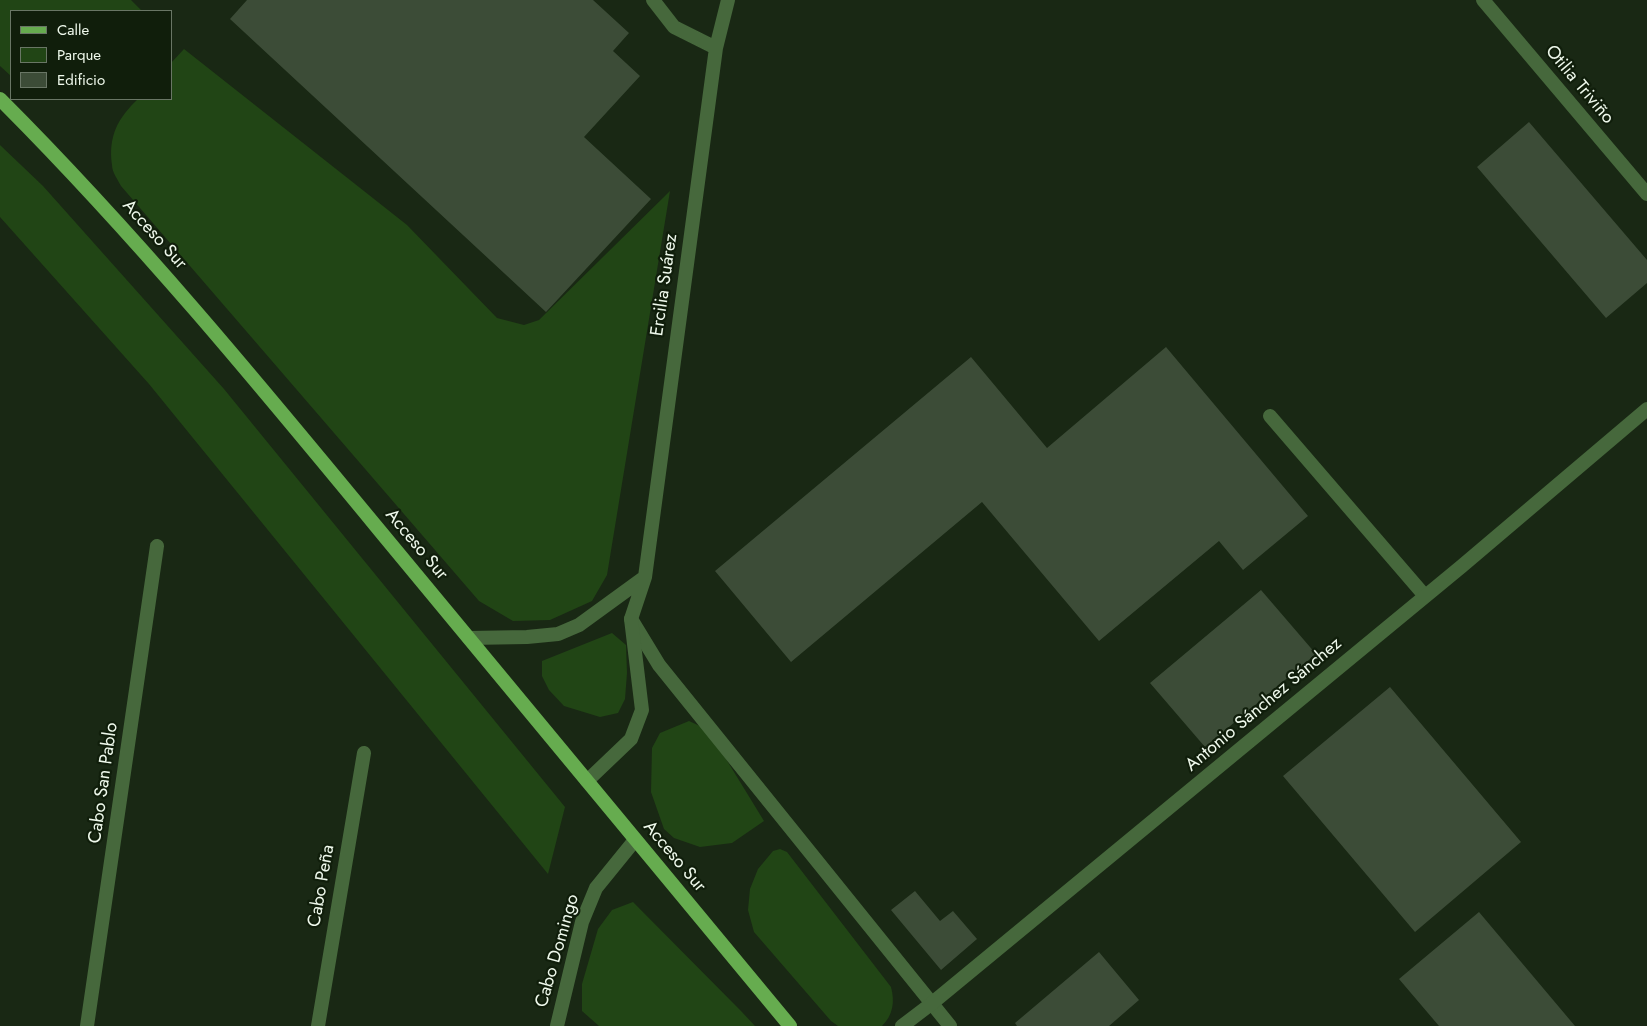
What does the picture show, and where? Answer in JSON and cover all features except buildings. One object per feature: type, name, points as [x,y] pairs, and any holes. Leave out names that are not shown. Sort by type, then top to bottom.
[{"type":"main road","name":"Acceso Sur","points":[[0,99],[58,156],[181,293],[790,1026]]},
{"type":"street","points":[[654,0],[674,27],[716,48]]},
{"type":"street","name":"Ercilia Suárez","points":[[587,781],[631,739],[642,710],[631,619],[645,577],[716,48],[728,0]]},
{"type":"street","name":"Otilia Triviño","points":[[1483,0],[1647,194]]},
{"type":"street","name":"Antonio Sánchez Sánchez","points":[[902,1026],[1425,596],[1647,409]]},
{"type":"street","points":[[1270,416],[1425,596]]},
{"type":"street","name":"Cabo San Pablo","points":[[87,1026],[157,546]]},
{"type":"street","points":[[469,638],[527,637],[558,634],[579,625],[645,577]]},
{"type":"street","points":[[631,619],[659,665],[950,1026]]},
{"type":"street","name":"Cabo Peña","points":[[318,1026],[364,753]]},
{"type":"street","name":"Cabo Domingo","points":[[557,1026],[582,922],[596,888],[635,840]]},
{"type":"green space","points":[[0,0],[131,0],[141,10],[10,10],[10,75],[0,66]]},
{"type":"green space","points":[[184,49],[407,225],[497,318],[524,325],[539,320],[670,191],[607,575],[592,601],[550,620],[513,621],[479,601],[121,186],[112,168],[112,145],[116,128],[125,113],[137,100],[172,100],[172,62]]},
{"type":"green space","points":[[0,145],[43,186],[224,389],[565,807],[548,874],[149,384],[0,217]]},
{"type":"green space","points":[[612,633],[626,645],[627,673],[625,699],[618,713],[600,717],[564,706],[549,690],[542,676],[542,661]]},
{"type":"green space","points":[[689,721],[702,727],[715,741],[764,821],[732,843],[700,847],[674,838],[664,829],[651,792],[652,748],[660,733]]},
{"type":"green space","points":[[780,849],[787,852],[891,987],[893,998],[891,1013],[882,1026],[838,1026],[831,1021],[754,932],[748,910],[750,889],[758,869],[773,851]]},
{"type":"green space","points":[[633,902],[755,1026],[599,1026],[582,1011],[582,984],[598,929],[612,910]]}]
